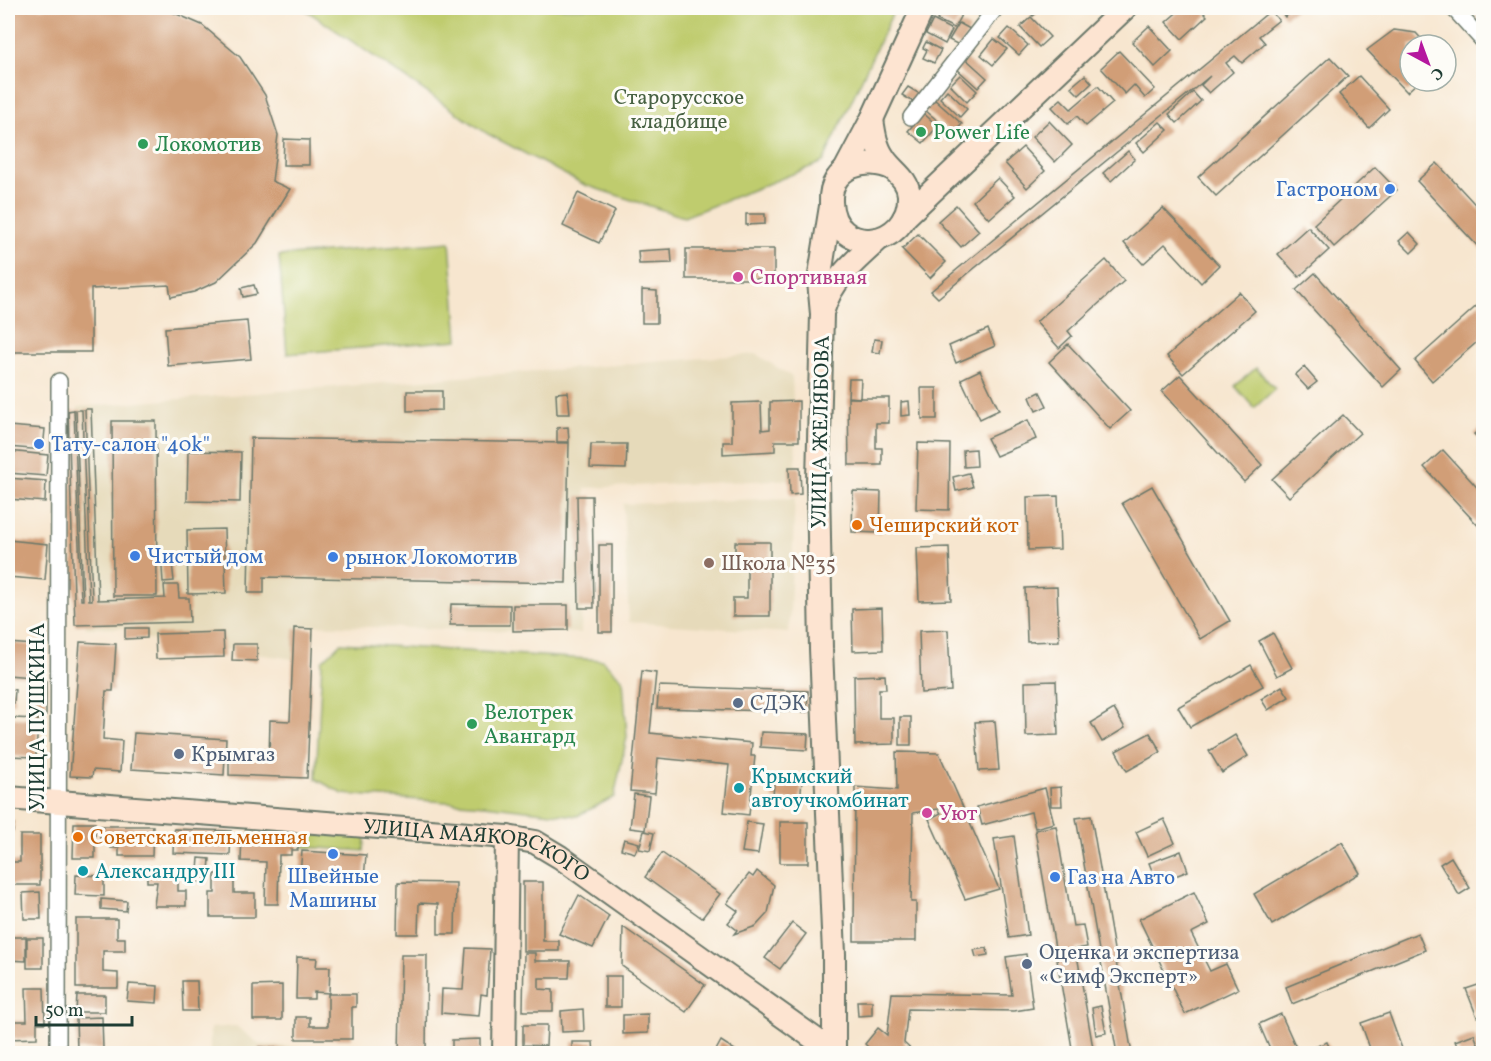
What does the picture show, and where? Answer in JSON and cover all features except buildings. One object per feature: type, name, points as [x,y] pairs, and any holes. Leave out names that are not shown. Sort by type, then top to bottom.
[{"type":"main road","points":[[822,314],[819,281],[832,190],[872,119],[923,8]]},
{"type":"main road","points":[[822,314],[828,292],[844,272],[879,239],[897,228],[904,218],[1125,8]]},
{"type":"main road","points":[[872,119],[879,151],[897,173],[909,195],[904,218]]},
{"type":"main road","points":[[845,170],[861,162],[880,163],[897,173],[924,183],[942,182]]},
{"type":"main road","points":[[831,206],[833,216],[845,233],[865,241],[879,239]]},
{"type":"main road","name":"УЛИЦА ЖЕЛЯБОВА","points":[[822,314],[818,481],[821,649],[834,954],[835,1053]]},
{"type":"main road","name":"УЛИЦА МАЯКОВСКОГО","points":[[8,798],[58,804],[507,837],[535,843],[560,857],[835,1053]]},
{"type":"main road","points":[[504,1053],[507,837]]},
{"type":"street","points":[[911,117],[996,8]]},
{"type":"street","points":[[1453,8],[1484,42]]},
{"type":"street","name":"УЛИЦА ПУШКИНА","points":[[58,1053],[59,381]]},
{"type":"shaded area","name":"рынок Локомотив","points":[[756,354],[792,377],[797,479],[585,488],[581,633],[304,625],[300,660],[126,636],[125,628],[86,628],[78,407]]},
{"type":"shaded area","name":"Школа №35","points":[[795,498],[789,633],[629,622],[623,504]]},
{"type":"shaded area","points":[[236,1026],[259,1044],[303,1048],[302,1053],[210,1054],[210,1028]]},
{"type":"green space","name":"Старорусское кладбище","points":[[303,8],[895,8],[823,162],[684,217],[585,185],[488,134]]},
{"type":"green space","points":[[450,242],[458,340],[287,354],[279,256]]},
{"type":"green space","points":[[1256,368],[1275,389],[1254,408],[1235,386]]},
{"type":"green space","name":"Велотрек Авангард","points":[[341,643],[602,660],[623,680],[627,737],[614,797],[577,816],[485,805],[343,794],[316,779],[322,661]]},
{"type":"green space","points":[[304,834],[365,837],[364,851],[304,847]]},
{"type":"place","name":"Power Life","points":[[921,132]]},
{"type":"place","name":"Локомотив","points":[[143,144]]},
{"type":"place","name":"Гастроном","points":[[1390,189]]},
{"type":"place","name":"Спортивная","points":[[738,277]]},
{"type":"place","name":"Тату-салон \"40k\"","points":[[39,444]]},
{"type":"place","name":"Чеширский кот","points":[[857,525]]},
{"type":"place","name":"Чистый дом","points":[[135,556]]},
{"type":"place","name":"рынок Локомотив","points":[[333,557]]},
{"type":"place","name":"Школа №35","points":[[709,563]]},
{"type":"place","name":"СДЭК","points":[[738,703]]},
{"type":"place","name":"Велотрек Авангард","points":[[472,724]]},
{"type":"place","name":"Крымгаз","points":[[179,754]]},
{"type":"place","name":"Крымский автоучкомбинат","points":[[739,788]]},
{"type":"place","name":"Уют","points":[[927,813]]},
{"type":"place","name":"Советская пельменная","points":[[78,837]]},
{"type":"place","name":"Швейные Машины","points":[[333,854]]},
{"type":"place","name":"Александру III","points":[[83,871]]},
{"type":"place","name":"Газ на Авто","points":[[1055,877]]},
{"type":"place","name":"Оценка и экспертиза «Симф Эксперт»","points":[[1027,964]]}]
